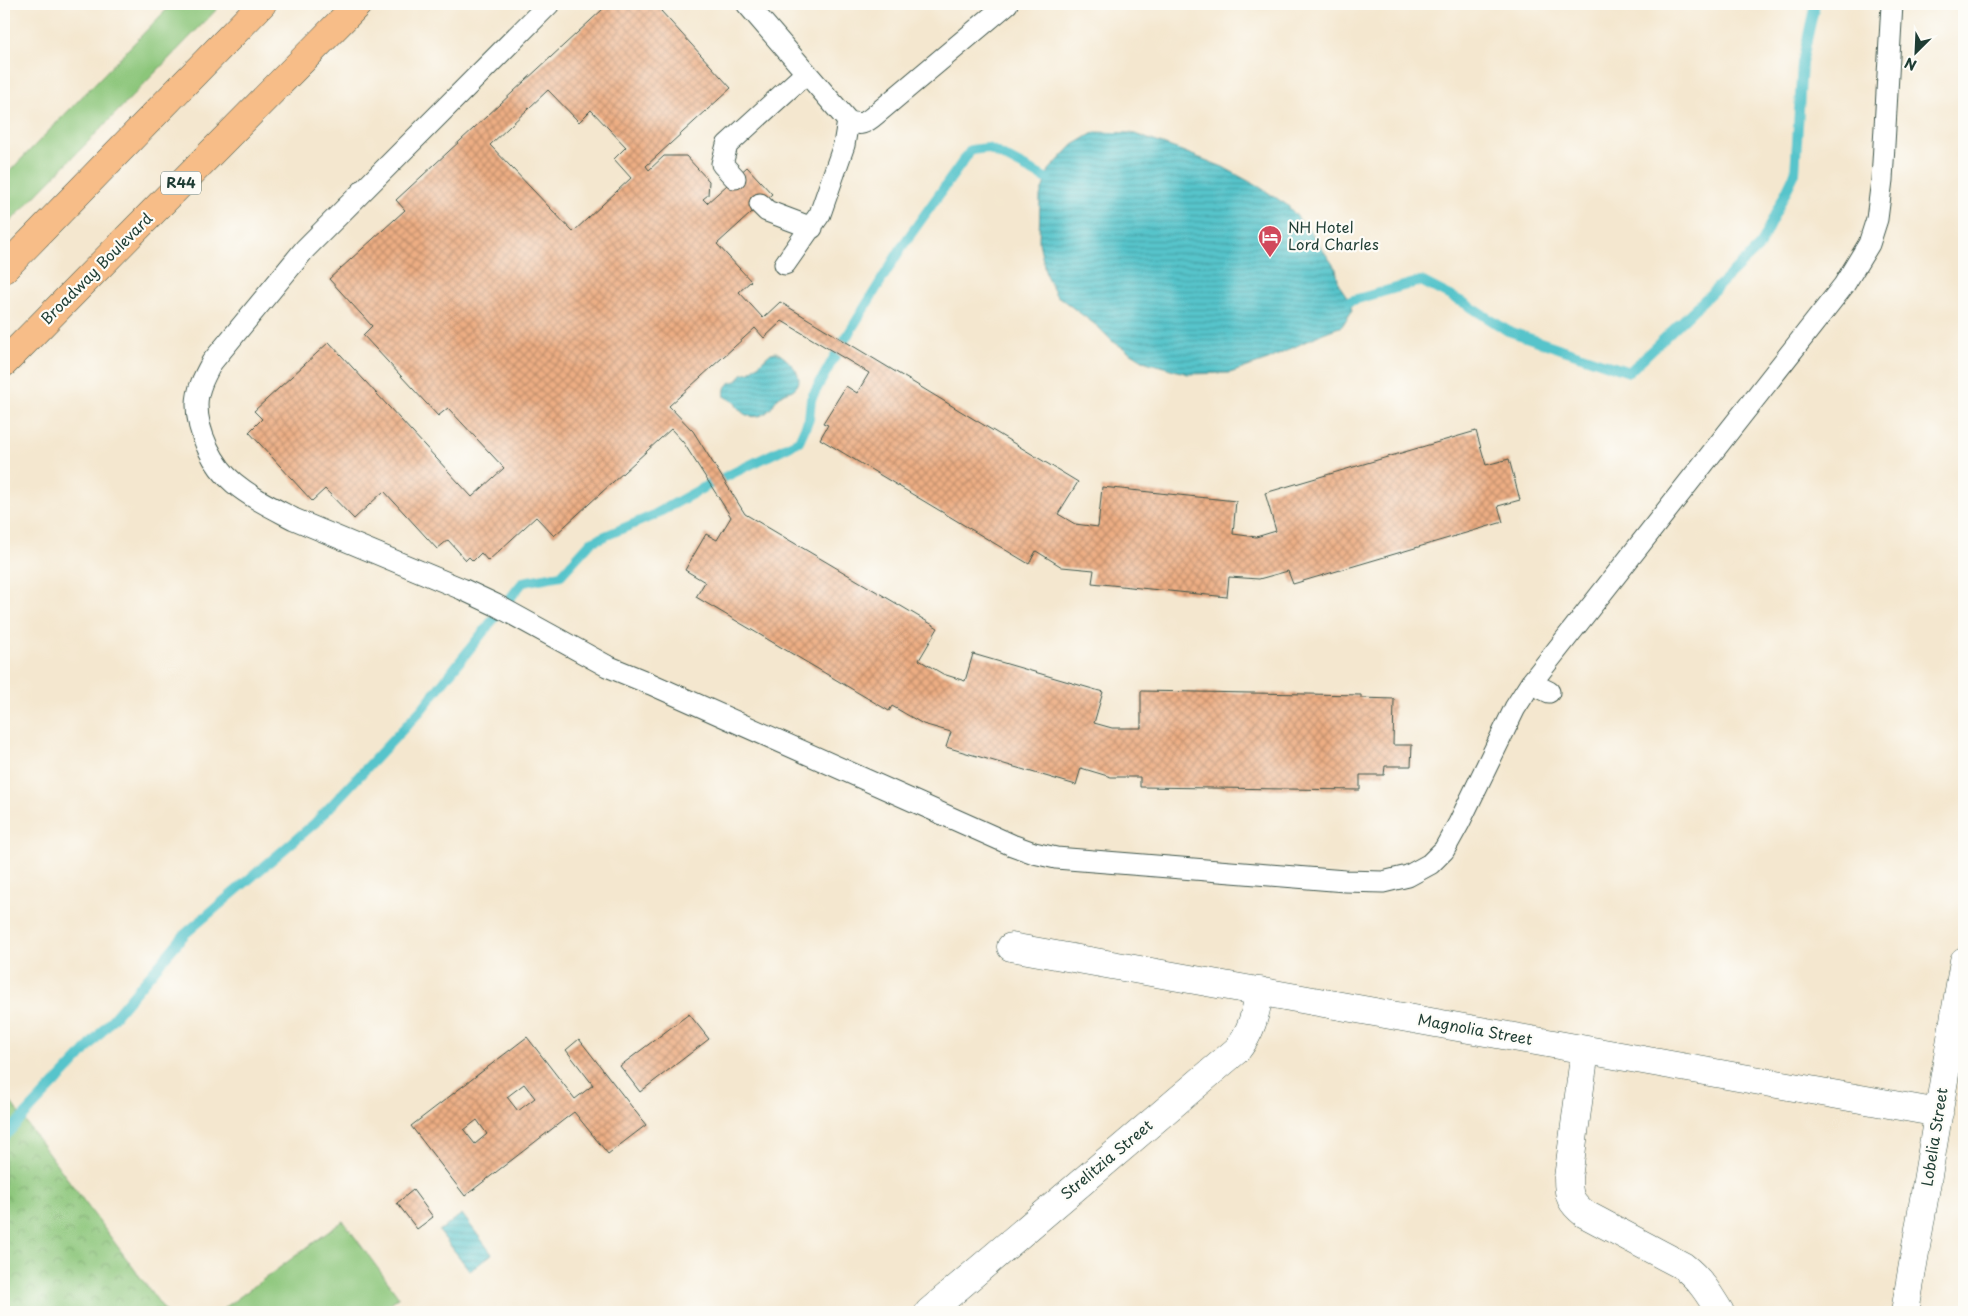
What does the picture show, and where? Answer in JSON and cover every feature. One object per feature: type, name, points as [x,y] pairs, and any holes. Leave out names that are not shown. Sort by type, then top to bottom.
[{"type":"main road","points":[[4,269],[262,4]]},
{"type":"main road","name":"Broadway Boulevard","points":[[4,363],[358,4]]},
{"type":"street","name":"Magnolia Street","points":[[1011,947],[1939,1113]]},
{"type":"street","name":"Lobelia Street","points":[[1905,1312],[1964,961]]},
{"type":"street","name":"Strelitzia Street","points":[[929,1312],[1237,1050],[1247,1038],[1252,1027],[1260,992]]},
{"type":"street","points":[[1585,1050],[1568,1178],[1570,1198],[1574,1206],[1585,1214],[1683,1266],[1694,1274],[1703,1285],[1720,1312]]},
{"type":"lane","points":[[549,4],[304,248],[212,362],[201,383],[197,404],[200,426],[210,452],[233,482],[263,503],[294,519],[496,605],[607,666],[1034,853],[1056,858],[1345,882],[1383,882],[1408,876],[1430,864],[1444,850],[1515,708],[1540,687],[1844,285],[1869,244],[1877,219],[1882,180],[1892,4]]},
{"type":"lane","points":[[747,4],[848,121],[856,124],[868,121],[1007,4]]},
{"type":"lane","points":[[735,178],[722,164],[727,145],[806,73]]},
{"type":"lane","points":[[785,264],[820,214],[844,145],[848,121]]},
{"type":"lane","points":[[760,204],[767,211],[812,228]]},
{"type":"green space","points":[[172,4],[222,4],[4,228],[4,177]]},
{"type":"green space","points":[[4,1093],[166,1312],[4,1312]]},
{"type":"green space","points":[[343,1221],[399,1297],[378,1312],[219,1312]]},
{"type":"water","points":[[1095,132],[1132,133],[1182,151],[1223,167],[1287,205],[1312,234],[1336,269],[1339,285],[1350,301],[1352,311],[1342,326],[1323,333],[1268,360],[1230,373],[1188,374],[1146,362],[1112,341],[1097,326],[1056,295],[1046,275],[1039,242],[1040,196],[1049,170],[1073,145]]},
{"type":"water","points":[[776,352],[794,368],[799,378],[798,384],[793,390],[779,397],[771,409],[764,414],[749,416],[742,412],[734,402],[725,397],[725,388],[728,384],[737,381],[742,374],[750,372],[771,353]]},
{"type":"water","points":[[462,1214],[492,1254],[470,1271],[439,1231]]},
{"type":"building","points":[[597,4],[669,4],[661,11],[731,88],[646,166],[649,170],[664,156],[686,156],[709,181],[708,195],[703,199],[707,203],[747,167],[772,194],[717,244],[751,281],[739,292],[763,318],[780,302],[1078,482],[1058,514],[1075,524],[1098,527],[1102,487],[1236,501],[1233,534],[1256,537],[1276,531],[1265,493],[1476,431],[1486,465],[1509,459],[1520,500],[1498,506],[1503,522],[1293,584],[1288,571],[1259,579],[1229,577],[1227,597],[1092,583],[1094,570],[1062,567],[1036,551],[1029,564],[820,439],[828,425],[823,423],[846,386],[857,393],[869,373],[782,321],[764,338],[755,328],[669,406],[693,431],[745,514],[938,628],[919,660],[943,674],[965,681],[973,654],[1103,692],[1094,723],[1112,728],[1141,728],[1141,691],[1361,695],[1361,698],[1394,699],[1393,745],[1412,745],[1411,766],[1385,766],[1384,775],[1360,775],[1360,790],[1140,787],[1140,777],[1111,777],[1081,768],[1076,785],[946,747],[951,732],[923,724],[892,706],[889,711],[696,597],[705,582],[685,570],[706,534],[717,540],[731,517],[683,442],[671,429],[554,536],[536,517],[488,561],[481,553],[473,561],[469,557],[466,560],[448,540],[437,549],[384,491],[354,519],[325,489],[312,501],[249,432],[262,419],[254,411],[329,342],[472,497],[504,468],[448,408],[438,416],[363,335],[372,326],[329,279],[405,210],[396,200],[603,9]],"holes":[[[548,90],[579,122],[591,110],[626,147],[614,159],[631,178],[573,232],[490,145]]]},
{"type":"building","points":[[689,1014],[709,1039],[640,1092],[620,1066]]},
{"type":"building","points":[[527,1037],[575,1099],[593,1085],[566,1050],[579,1039],[646,1125],[608,1154],[574,1112],[465,1196],[411,1126]],"holes":[[[524,1084],[535,1098],[518,1111],[507,1097]],[[477,1120],[487,1134],[475,1144],[464,1130]]]},
{"type":"building","points":[[413,1190],[433,1217],[417,1229],[397,1203]]},
{"type":"waterway","points":[[1350,301],[1421,281],[1466,304],[1508,331],[1629,372],[1759,247],[1795,173],[1802,63],[1815,4]]},
{"type":"waterway","points":[[844,341],[903,245],[971,150],[988,148],[1047,179]]},
{"type":"waterway","points":[[723,478],[799,441],[809,419],[811,399],[836,354]]},
{"type":"waterway","points":[[4,1137],[80,1057],[185,934],[315,823],[421,710],[523,582],[561,575],[591,542],[652,516],[710,484]]},
{"type":"place","name":"NH Hotel Lord Charles","points":[[1270,258]]}]
